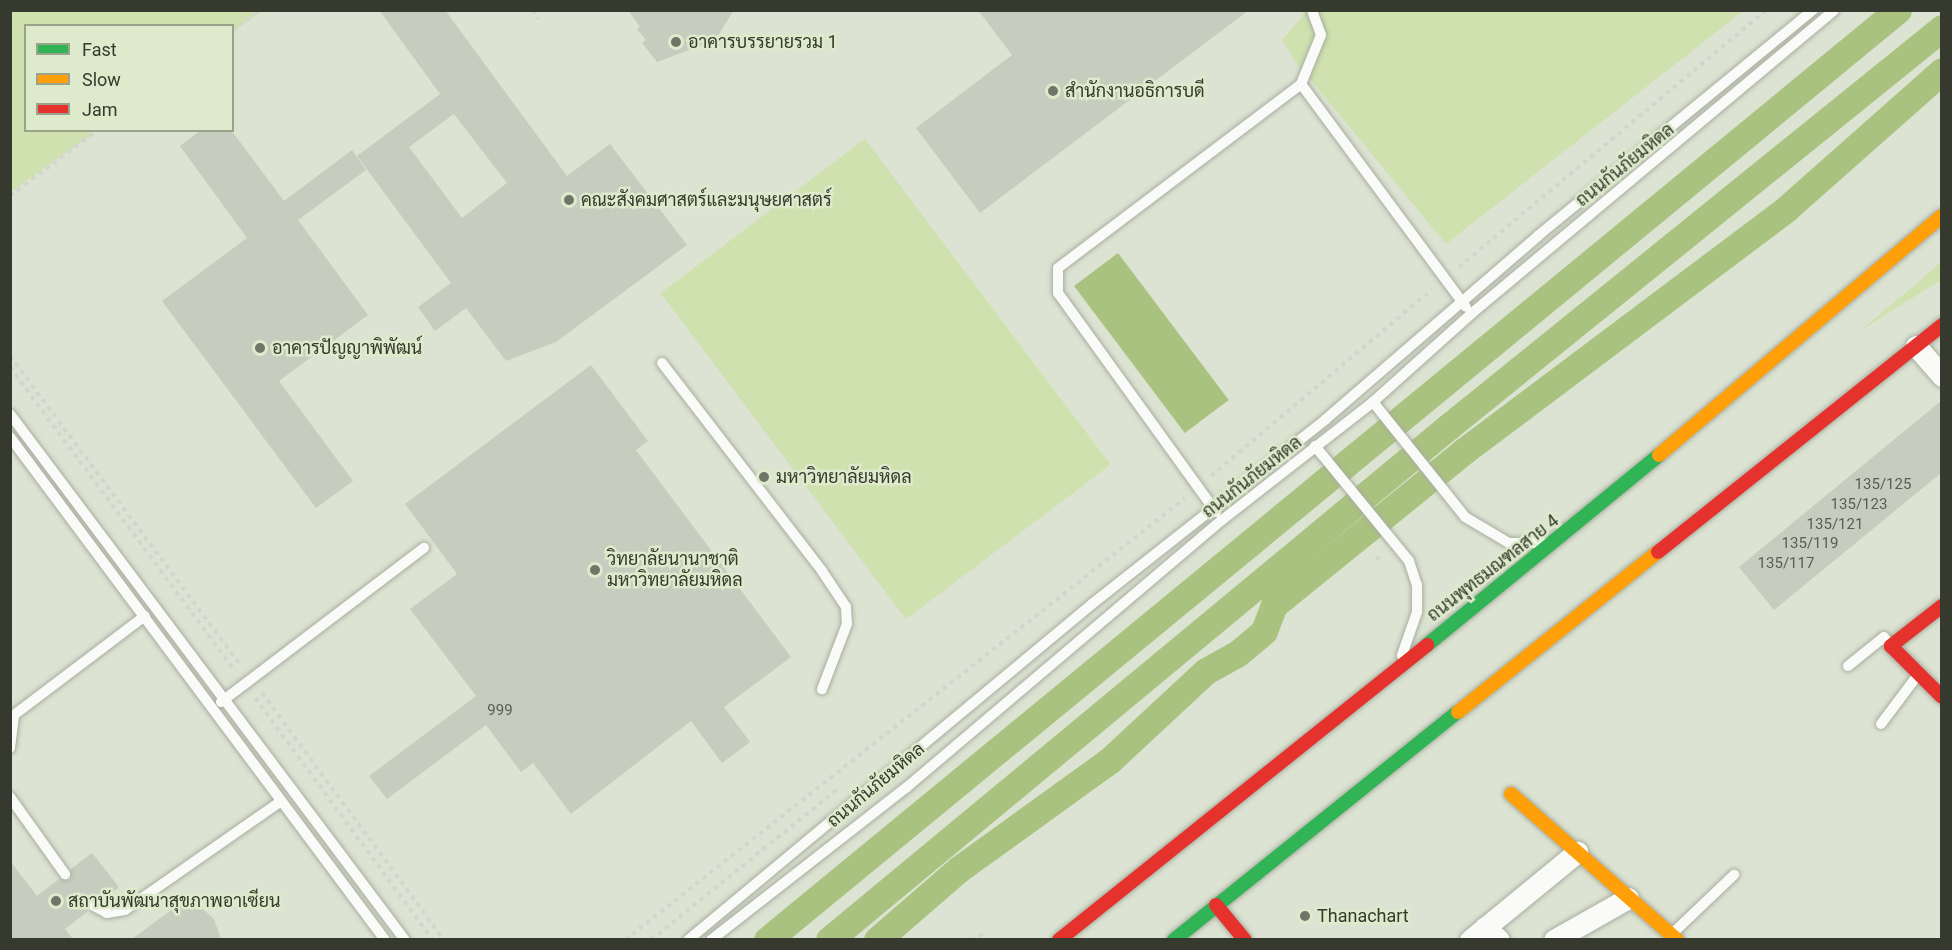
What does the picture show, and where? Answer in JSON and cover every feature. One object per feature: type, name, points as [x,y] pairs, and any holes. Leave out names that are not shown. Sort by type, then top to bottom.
[{"type":"main road","name":"ถนนพุทธมณฑลสาย 4","points":[[1059,939],[1555,543],[1941,216]]},
{"type":"main road","points":[[1174,939],[1941,325]]},
{"type":"main road","points":[[1941,606],[1891,646],[1941,697]]},
{"type":"main road","points":[[1510,794],[1674,937]]},
{"type":"main road","points":[[1216,905],[1245,939]]},
{"type":"street","points":[[1916,346],[1941,375]]},
{"type":"street","points":[[1484,935],[1577,852]]},
{"type":"street","points":[[1554,939],[1628,898]]},
{"type":"lane","points":[[1222,520],[1058,293],[1056,275],[1058,268],[1300,84],[1321,35],[1312,10]]},
{"type":"lane","name":"ถนนกันภัยมหิดล","points":[[688,939],[1213,508],[1326,419],[1462,302],[1813,10]]},
{"type":"lane","name":"ถนนกันภัยมหิดล","points":[[711,939],[907,787],[1222,520],[1373,402],[1471,314],[1834,10]]},
{"type":"lane","points":[[1300,84],[1471,314]]},
{"type":"lane","points":[[662,363],[822,571],[846,607],[847,624],[822,688]]},
{"type":"lane","points":[[1373,402],[1465,517],[1509,543],[1555,543]]},
{"type":"lane","points":[[10,414],[405,939]]},
{"type":"lane","points":[[10,437],[145,616],[280,802],[385,939]]},
{"type":"lane","points":[[1315,446],[1409,561],[1417,585],[1416,612],[1398,667]]},
{"type":"lane","points":[[213,708],[424,548]]},
{"type":"lane","points":[[10,748],[12,717],[145,616]]},
{"type":"lane","points":[[1848,666],[1884,637],[1891,646]]},
{"type":"lane","points":[[1881,724],[1917,675]]},
{"type":"lane","points":[[10,797],[65,874]]},
{"type":"lane","points":[[94,906],[107,914],[125,910],[280,802]]},
{"type":"lane","points":[[1674,937],[1734,875]]},
{"type":"path","points":[[234,30],[260,10]]},
{"type":"path","points":[[532,10],[538,19]]},
{"type":"path","points":[[10,196],[95,132]]},
{"type":"path","points":[[10,356],[433,939]]},
{"type":"path","points":[[10,368],[444,939]]},
{"type":"path","points":[[1376,556],[1380,561]]},
{"type":"path","points":[[651,939],[844,783]]},
{"type":"path","points":[[971,939],[987,932]]},
{"type":"shaded area","points":[[11,10],[262,10],[234,31],[234,24],[24,24],[24,132],[95,132],[11,192]]},
{"type":"shaded area","points":[[1307,11],[1743,11],[1446,244],[1296,62],[1282,40]]},
{"type":"shaded area","points":[[865,139],[1111,465],[906,619],[661,293]]},
{"type":"shaded area","points":[[1118,253],[1229,400],[1185,433],[1074,286]]},
{"type":"shaded area","points":[[1941,262],[1941,280],[1861,330],[1916,284]]},
{"type":"building","name":"คณะสังคมศาสตร์และมนุษยศาสตร์","points":[[379,10],[445,10],[567,176],[610,144],[687,245],[556,342],[506,361],[466,308],[435,331],[418,307],[451,283],[357,156],[440,94]],"holes":[[[454,114],[507,183],[462,218],[409,147]]]},
{"type":"building","name":"อาคารบรรยายรวม 1","points":[[628,10],[734,10],[719,34],[705,44],[657,62],[642,43],[646,40],[637,29],[640,27]]},
{"type":"building","name":"สำนักงานอธิการบดี","points":[[978,10],[1249,10],[980,213],[916,128],[1012,55]]},
{"type":"building","name":"อาคารปัญญาพิพัฒน์","points":[[198,132],[232,132],[284,201],[352,150],[366,170],[298,220],[368,315],[279,381],[353,481],[316,508],[162,301],[247,238],[180,146]]},
{"type":"building","name":"วิทยาลัยนานาชาติ มหาวิทยาลัยมหิดล","points":[[591,365],[648,441],[636,450],[791,657],[724,707],[750,742],[722,763],[691,721],[571,814],[533,763],[521,772],[486,725],[387,799],[369,776],[476,696],[410,609],[457,574],[405,504]]},
{"type":"building","points":[[1941,401],[1941,473],[1774,610],[1739,567]]},
{"type":"building","name":"สถาบันพัฒนาสุขภาพอาเซียน","points":[[92,853],[119,887],[101,901],[88,902],[88,911],[65,929],[73,939],[10,939],[10,861],[37,896],[59,879],[70,880],[71,869]]},
{"type":"building","points":[[189,897],[214,919],[221,939],[132,939]]},
{"type":"waterway","points":[[767,940],[1898,10]]},
{"type":"waterway","points":[[829,940],[1448,427],[1942,28]]},
{"type":"waterway","points":[[877,940],[959,869],[1109,761],[1206,671],[1237,654],[1264,631],[1274,605],[1464,451],[1786,209],[1942,71]]},
{"type":"traffic: fast","points":[[1427,645],[1659,455]]},
{"type":"traffic: fast","points":[[1174,940],[1458,712]]},
{"type":"traffic: slow","points":[[1659,455],[1942,216]]},
{"type":"traffic: slow","points":[[1458,712],[1658,552]]},
{"type":"traffic: slow","points":[[1511,794],[1677,940]]},
{"type":"traffic: jam","points":[[1658,552],[1942,325]]},
{"type":"traffic: jam","points":[[1942,606],[1891,646],[1942,697]]},
{"type":"traffic: jam","points":[[1059,940],[1427,645]]},
{"type":"traffic: jam","points":[[1216,905],[1245,940]]},
{"type":"place","name":"อาคารบรรยายรวม 1","points":[[676,42]]},
{"type":"place","name":"สำนักงานอธิการบดี","points":[[1053,91]]},
{"type":"place","name":"คณะสังคมศาสตร์และมนุษยศาสตร์","points":[[569,200]]},
{"type":"place","name":"อาคารปัญญาพิพัฒน์","points":[[260,348]]},
{"type":"place","name":"มหาวิทยาลัยมหิดล","points":[[764,477]]},
{"type":"place","name":"วิทยาลัยนานาชาติ มหาวิทยาลัยมหิดล","points":[[595,570]]},
{"type":"place","name":"สถาบันพัฒนาสุขภาพอาเซียน","points":[[56,901]]},
{"type":"place","name":"Thanachart","points":[[1305,916]]}]
